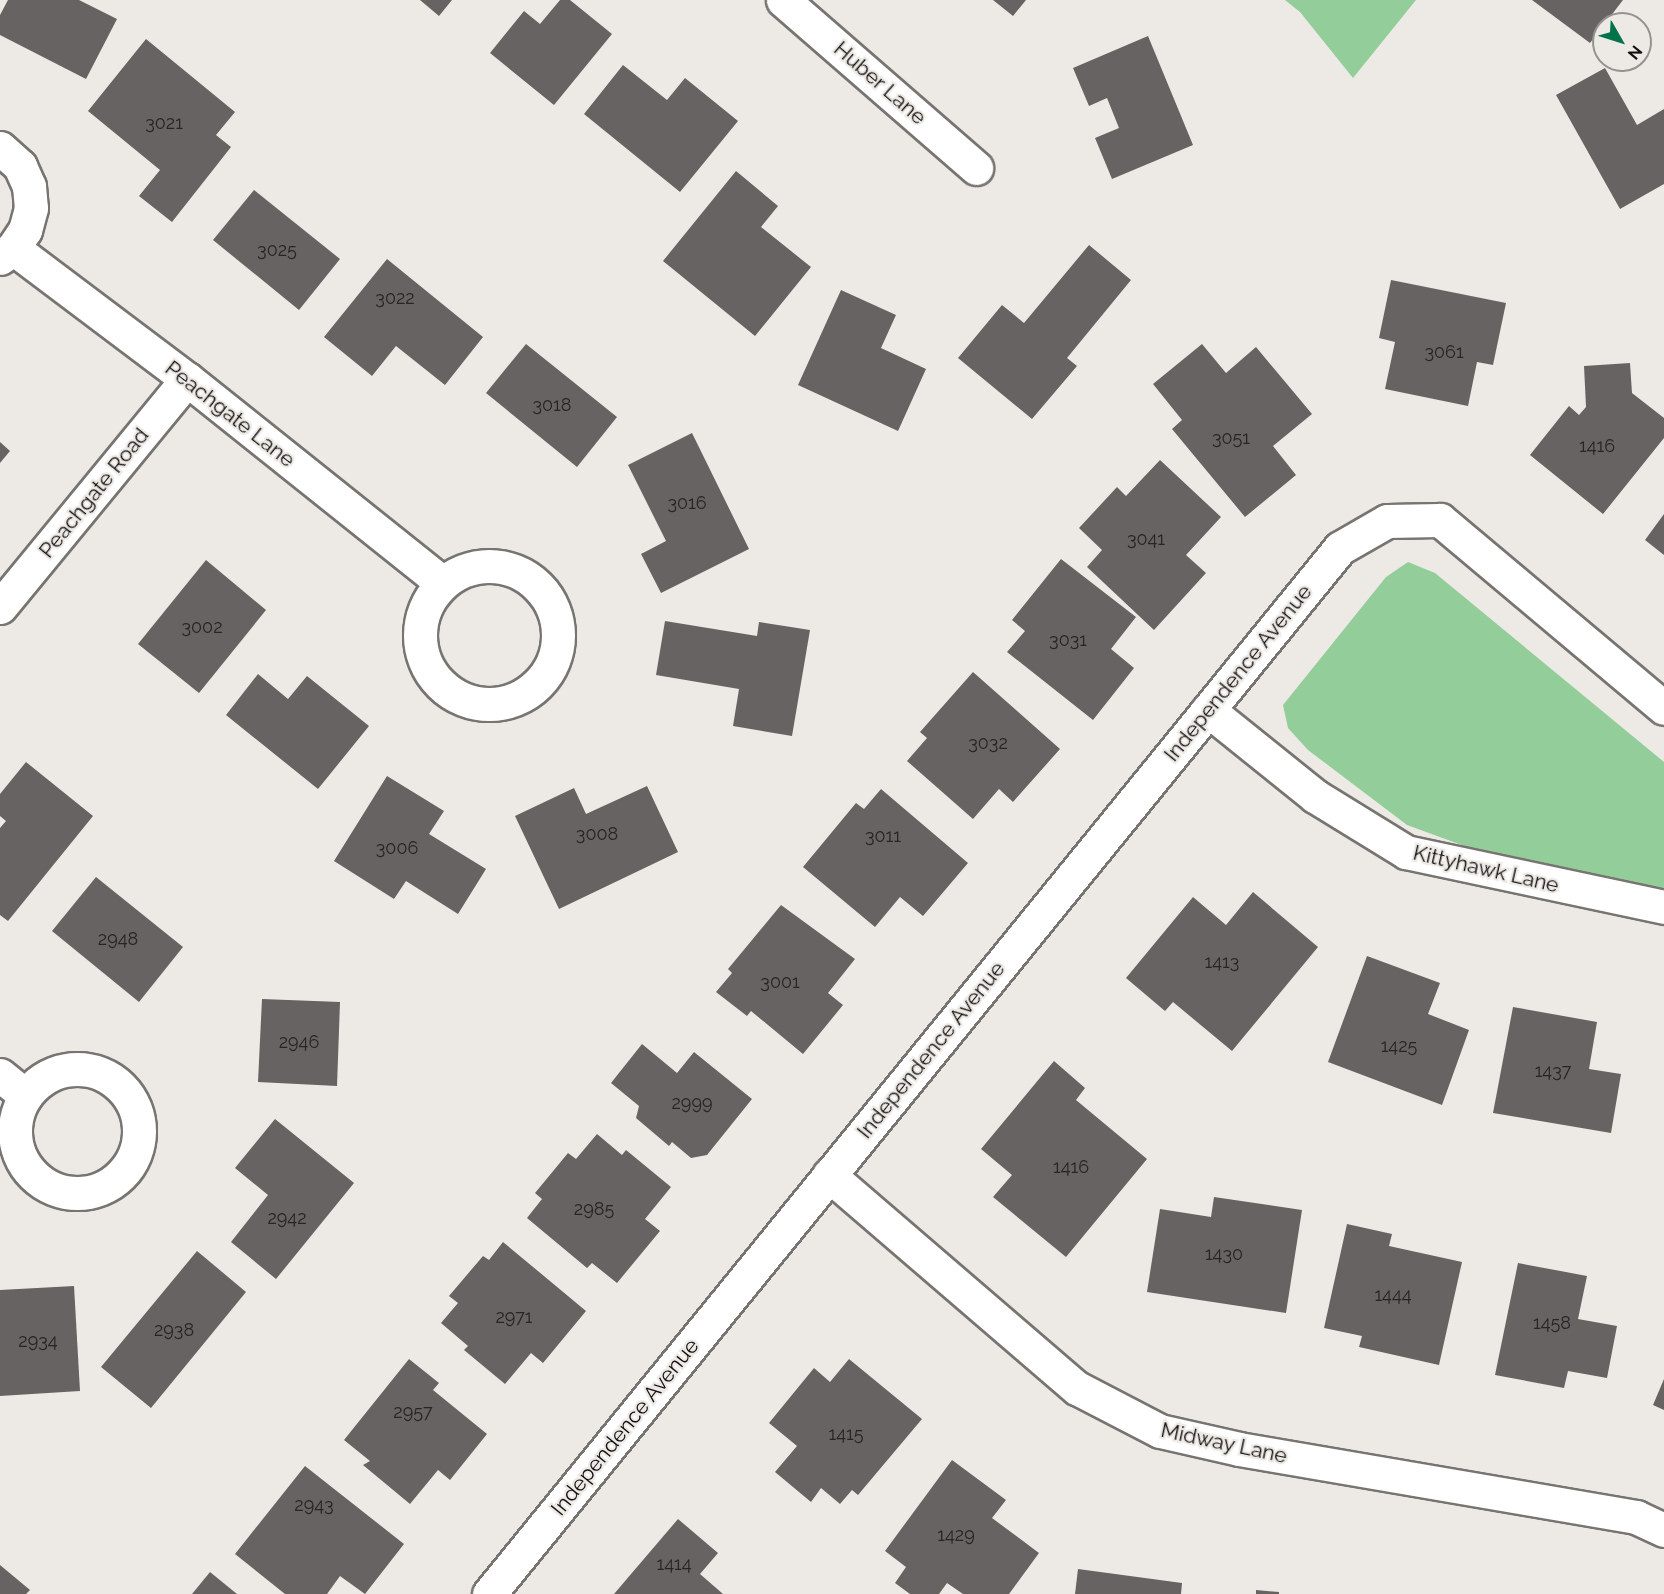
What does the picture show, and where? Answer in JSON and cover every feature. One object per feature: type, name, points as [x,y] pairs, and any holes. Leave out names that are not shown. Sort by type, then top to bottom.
[{"type":"street","name":"Huber Lane","points":[[783,0],[976,168]]},
{"type":"street","name":"Peachgate Lane","points":[[0,148],[20,166],[29,186],[28,219],[7,253],[187,379],[443,583]]},
{"type":"street","name":"Peachgate Road","points":[[0,607],[187,379]]},
{"type":"street","name":"Independence Avenue","points":[[489,1594],[1340,548],[1387,521],[1440,520],[1664,708]]},
{"type":"street","points":[[483,566],[505,567],[526,576],[543,591],[553,610],[558,631],[556,653],[547,674],[531,690],[510,701],[487,705],[464,700],[444,688],[428,670],[420,648],[420,624],[428,602],[443,583],[462,571],[483,566]]},
{"type":"street","name":"Kittyhawk Lane","points":[[1208,710],[1315,796],[1406,852],[1664,907]]},
{"type":"street","points":[[0,1075],[26,1096]]},
{"type":"street","name":"Midway Lane","points":[[829,1175],[1077,1388],[1160,1431],[1239,1449],[1636,1517],[1664,1530]]},
{"type":"green space","points":[[1285,0],[1416,0],[1353,78],[1300,12]]},
{"type":"green space","points":[[1408,562],[1435,573],[1664,762],[1664,888],[1511,863],[1407,825],[1308,750],[1288,728],[1283,705],[1386,577]]},
{"type":"building","points":[[8,0],[79,0],[117,19],[86,79],[0,35],[0,15]]},
{"type":"building","points":[[420,0],[452,0],[439,16]]},
{"type":"building","points":[[560,0],[570,0],[612,34],[554,105],[490,53],[524,11],[540,24]]},
{"type":"building","points":[[993,0],[1026,0],[1013,16]]},
{"type":"building","points":[[1532,0],[1623,0],[1614,12],[1592,12],[1592,40],[1590,43]]},
{"type":"building","points":[[1148,36],[1193,145],[1112,179],[1095,138],[1119,128],[1107,98],[1089,106],[1073,68]]},
{"type":"building","points":[[146,39],[235,112],[216,135],[231,147],[172,222],[139,196],[160,170],[88,111]]},
{"type":"building","points":[[623,65],[667,100],[685,78],[738,121],[680,192],[584,114]]},
{"type":"building","points":[[1598,72],[1607,72],[1637,125],[1664,109],[1664,184],[1620,209],[1556,95]]},
{"type":"building","points":[[736,171],[778,206],[761,227],[811,267],[755,336],[663,261]]},
{"type":"building","points":[[254,190],[340,259],[299,310],[213,240]]},
{"type":"building","points":[[1089,245],[1131,280],[1067,358],[1077,366],[1032,419],[958,358],[1002,305],[1024,323]]},
{"type":"building","points":[[387,259],[483,337],[445,385],[396,346],[372,376],[324,337]]},
{"type":"building","points":[[1391,280],[1506,303],[1493,365],[1477,362],[1468,406],[1385,389],[1395,342],[1379,338]]},
{"type":"building","points":[[841,290],[896,315],[881,348],[926,369],[898,431],[798,385]]},
{"type":"building","points":[[526,344],[617,417],[577,467],[486,393]]},
{"type":"building","points":[[1202,344],[1226,373],[1256,347],[1312,414],[1273,446],[1296,475],[1245,517],[1172,429],[1182,420],[1153,384]]},
{"type":"building","points":[[1630,363],[1632,393],[1664,418],[1664,438],[1603,514],[1530,455],[1569,406],[1579,415],[1586,407],[1584,366]]},
{"type":"building","points":[[692,433],[749,549],[661,593],[641,554],[666,541],[628,465]]},
{"type":"building","points":[[0,442],[10,451],[0,463]]},
{"type":"building","points":[[1160,460],[1221,517],[1186,555],[1206,573],[1154,630],[1087,567],[1102,550],[1079,528],[1117,487],[1126,496]]},
{"type":"building","points":[[1664,514],[1664,555],[1645,540]]},
{"type":"building","points":[[1061,559],[1136,617],[1111,649],[1134,668],[1093,720],[1007,652],[1025,631],[1012,620]]},
{"type":"building","points":[[206,560],[266,610],[199,693],[138,644]]},
{"type":"building","points":[[665,621],[757,636],[759,622],[810,630],[792,736],[733,726],[739,689],[656,675]]},
{"type":"building","points":[[973,672],[1060,749],[1013,802],[999,789],[973,819],[907,761],[927,738],[920,732]]},
{"type":"building","points":[[258,674],[288,699],[307,676],[369,726],[318,789],[226,715]]},
{"type":"building","points":[[26,762],[93,816],[8,921],[0,915],[0,828],[6,821],[0,816],[0,794]]},
{"type":"building","points":[[387,776],[444,811],[429,834],[486,869],[458,914],[406,881],[394,899],[334,861]]},
{"type":"building","points":[[647,786],[678,852],[559,909],[515,816],[574,788],[586,814]]},
{"type":"building","points":[[881,789],[968,863],[923,916],[900,897],[875,927],[803,867],[856,803],[864,809]]},
{"type":"building","points":[[96,877],[183,947],[139,1002],[52,931]]},
{"type":"building","points":[[1253,892],[1318,947],[1232,1051],[1173,1002],[1165,1011],[1126,978],[1193,897],[1226,925]]},
{"type":"building","points":[[781,905],[855,959],[828,993],[843,1005],[803,1054],[751,1011],[747,1016],[716,992],[732,973],[728,969]]},
{"type":"building","points":[[1367,956],[1440,983],[1428,1014],[1469,1030],[1442,1105],[1328,1062]]},
{"type":"building","points":[[262,999],[340,1002],[337,1086],[258,1082]]},
{"type":"building","points":[[1513,1007],[1597,1022],[1589,1069],[1621,1074],[1611,1133],[1493,1113]]},
{"type":"building","points":[[642,1044],[677,1073],[694,1052],[752,1099],[707,1155],[691,1158],[672,1142],[669,1146],[636,1118],[639,1106],[611,1083]]},
{"type":"building","points":[[1054,1061],[1085,1088],[1076,1100],[1147,1159],[1066,1257],[993,1197],[1012,1175],[981,1149]]},
{"type":"building","points":[[275,1119],[354,1183],[276,1279],[231,1242],[268,1195],[235,1168]]},
{"type":"building","points":[[597,1134],[622,1155],[626,1150],[671,1187],[645,1219],[660,1231],[617,1283],[592,1263],[587,1268],[527,1218],[542,1199],[535,1193],[568,1153],[576,1159]]},
{"type":"building","points":[[1214,1197],[1302,1210],[1286,1313],[1147,1292],[1160,1209],[1211,1217]]},
{"type":"building","points":[[1347,1224],[1392,1234],[1389,1246],[1462,1262],[1439,1365],[1359,1347],[1362,1336],[1324,1328]]},
{"type":"building","points":[[503,1242],[586,1311],[543,1363],[531,1353],[505,1384],[464,1350],[468,1346],[441,1323],[458,1303],[449,1296],[483,1256],[489,1260]]},
{"type":"building","points":[[197,1251],[246,1292],[151,1408],[101,1367]]},
{"type":"building","points":[[1518,1263],[1587,1276],[1578,1319],[1617,1326],[1607,1378],[1568,1371],[1564,1388],[1495,1375]]},
{"type":"building","points":[[74,1286],[80,1391],[0,1396],[0,1290]]},
{"type":"building","points":[[409,1359],[439,1383],[433,1390],[487,1434],[450,1480],[438,1470],[410,1504],[363,1465],[370,1461],[344,1440]]},
{"type":"building","points":[[849,1359],[922,1419],[858,1495],[852,1490],[840,1504],[821,1488],[811,1502],[775,1472],[797,1446],[769,1423],[814,1368],[830,1382]]},
{"type":"building","points":[[1664,1379],[1664,1410],[1653,1405]]},
{"type":"building","points":[[952,1460],[1006,1500],[992,1518],[1039,1553],[1009,1594],[963,1594],[947,1583],[939,1594],[910,1594],[895,1583],[906,1567],[885,1551]]},
{"type":"building","points":[[305,1466],[404,1544],[365,1594],[340,1576],[327,1594],[285,1594],[235,1554]]},
{"type":"building","points":[[678,1519],[718,1553],[700,1574],[723,1594],[614,1594]]},
{"type":"building","points":[[0,1565],[30,1590],[26,1594],[0,1594]]},
{"type":"building","points":[[1078,1569],[1182,1583],[1181,1594],[1075,1594]]},
{"type":"building","points":[[210,1572],[237,1594],[192,1594]]},
{"type":"building","points":[[1256,1590],[1279,1592],[1279,1594],[1256,1594]]}]
